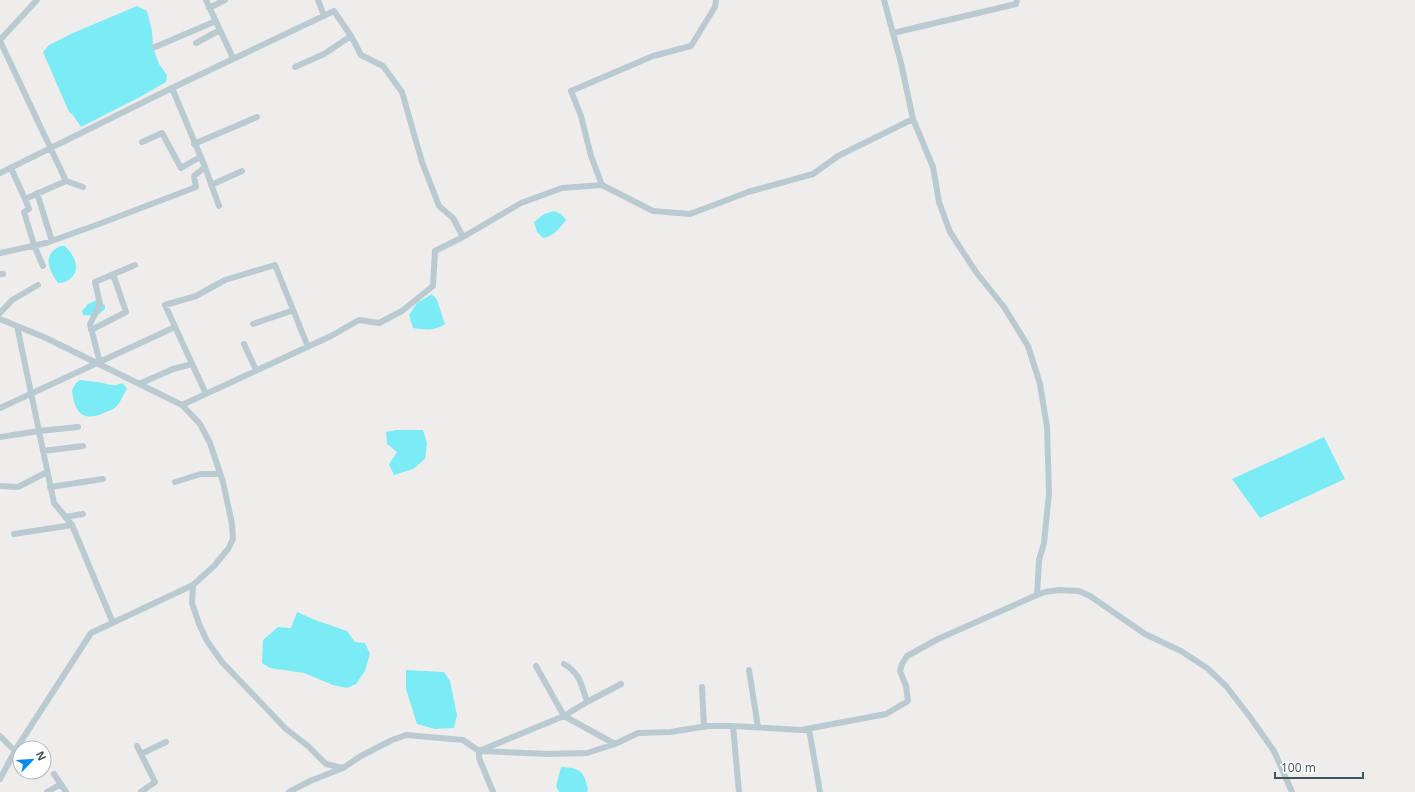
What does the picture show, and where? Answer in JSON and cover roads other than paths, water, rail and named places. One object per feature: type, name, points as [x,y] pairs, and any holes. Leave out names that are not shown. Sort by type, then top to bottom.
[{"type":"street","points":[[36,0],[0,40],[66,181]]},
{"type":"street","points":[[206,0],[233,58]]},
{"type":"street","points":[[210,8],[225,0]]},
{"type":"street","points":[[318,0],[324,16]]},
{"type":"street","points":[[602,186],[591,156],[581,116],[571,91],[653,56],[691,46],[715,6],[716,0]]},
{"type":"street","points":[[884,0],[901,63],[913,119],[933,167],[939,202],[950,232],[976,272],[1004,306],[1028,346],[1040,384],[1047,427],[1049,493],[1044,543],[1039,560],[1037,595]]},
{"type":"street","points":[[893,33],[1016,4],[1017,0]]},
{"type":"street","points":[[0,173],[233,58],[334,11],[351,36],[361,55],[383,66],[402,92],[422,162],[439,206],[453,218],[463,237]]},
{"type":"street","points":[[156,47],[216,20]]},
{"type":"street","points":[[196,43],[220,30]]},
{"type":"street","points":[[295,67],[324,54],[351,36]]},
{"type":"street","points":[[172,88],[219,206]]},
{"type":"street","points":[[194,144],[257,117]]},
{"type":"street","points":[[182,405],[331,336],[359,320],[379,323],[402,311],[433,286],[435,251],[521,204],[562,188],[602,186],[653,211],[690,214],[748,192],[813,174],[838,156],[913,119]]},
{"type":"street","points":[[142,142],[162,133],[181,168],[200,157]]},
{"type":"street","points":[[11,168],[29,209],[24,212],[34,245],[43,266]]},
{"type":"street","points":[[0,253],[52,241],[196,187],[194,176],[205,168]]},
{"type":"street","points":[[211,184],[242,171]]},
{"type":"street","points":[[25,199],[66,181],[83,187]]},
{"type":"street","points":[[37,193],[52,241]]},
{"type":"street","points":[[98,363],[90,324],[100,304],[95,282],[135,265]]},
{"type":"street","points":[[206,394],[165,306],[196,296],[225,280],[275,265],[308,347]]},
{"type":"street","points":[[91,330],[126,312],[113,274]]},
{"type":"street","points":[[0,313],[12,300],[38,285]]},
{"type":"street","points":[[253,324],[291,311]]},
{"type":"street","points":[[0,319],[46,338],[182,405],[200,424],[210,444],[220,474],[232,524],[233,538],[228,549],[214,566],[193,585],[91,633],[22,740]]},
{"type":"street","points":[[17,326],[54,503],[72,525],[114,623]]},
{"type":"street","points":[[0,408],[175,327]]},
{"type":"street","points":[[244,344],[256,370]]},
{"type":"street","points":[[139,384],[173,369],[192,364]]},
{"type":"street","points":[[0,437],[78,427]]},
{"type":"street","points":[[43,451],[83,446]]},
{"type":"street","points":[[0,486],[18,487],[47,472]]},
{"type":"street","points":[[175,482],[201,474],[220,474]]},
{"type":"street","points":[[50,487],[103,479]]},
{"type":"street","points":[[65,517],[83,514]]},
{"type":"street","points":[[14,534],[72,525]]},
{"type":"street","points":[[193,585],[192,603],[199,624],[207,641],[222,662],[286,729],[308,746],[326,764],[343,768]]},
{"type":"street","points":[[289,792],[310,781],[343,768],[360,756],[392,740],[406,735],[463,740],[479,751],[570,754],[587,753],[615,744],[638,733],[671,732],[704,727],[733,726],[801,730],[886,714],[908,701],[906,686],[900,671],[907,656],[938,639],[1037,595],[1044,592],[1059,590],[1079,591],[1090,596],[1145,634],[1181,651],[1207,668],[1226,686],[1274,751],[1292,792]]},
{"type":"street","points":[[564,664],[573,669],[578,677],[587,702]]},
{"type":"street","points":[[536,666],[564,716],[615,744]]},
{"type":"street","points":[[749,670],[758,727]]},
{"type":"street","points":[[479,751],[564,716],[621,684]]},
{"type":"street","points":[[702,687],[704,727]]},
{"type":"street","points":[[733,726],[739,792]]},
{"type":"street","points":[[809,729],[820,792]]},
{"type":"street","points":[[0,736],[12,748]]},
{"type":"street","points":[[141,754],[166,742]]},
{"type":"street","points":[[137,746],[155,782],[141,792]]},
{"type":"street","points":[[479,751],[479,758],[493,792]]},
{"type":"street","points":[[0,779],[12,757]]},
{"type":"street","points":[[54,774],[66,792]]},
{"type":"street","points":[[47,792],[61,784]]},
{"type":"water","points":[[137,6],[147,11],[152,31],[153,47],[159,64],[167,75],[166,82],[81,127],[73,115],[69,112],[43,52],[49,45],[73,33]]},
{"type":"water","points":[[554,211],[561,214],[566,220],[553,234],[543,238],[537,232],[534,222],[544,214]]},
{"type":"water","points":[[65,246],[74,258],[76,271],[70,279],[58,283],[50,267],[49,258],[55,249]]},
{"type":"water","points":[[432,294],[437,300],[445,324],[437,328],[430,329],[413,328],[409,315],[417,303]]},
{"type":"water","points":[[99,299],[101,304],[105,305],[105,309],[97,316],[83,315],[82,311],[88,304]]},
{"type":"water","points":[[80,380],[112,385],[122,383],[127,388],[115,408],[90,417],[80,413],[73,397],[72,390],[76,383]]},
{"type":"water","points":[[396,430],[423,430],[427,443],[425,459],[413,469],[394,475],[389,464],[397,452],[387,444],[386,432]]},
{"type":"water","points":[[1324,437],[1345,479],[1260,518],[1232,479]]},
{"type":"water","points":[[297,612],[347,631],[355,642],[365,643],[370,654],[365,671],[356,684],[347,688],[333,685],[304,673],[270,668],[262,663],[263,640],[278,627],[291,628]]},
{"type":"water","points":[[406,670],[444,672],[450,681],[457,715],[454,728],[435,729],[417,724],[406,689]]},
{"type":"water","points":[[561,767],[573,768],[580,772],[585,779],[588,790],[587,792],[559,792],[556,786]]}]
